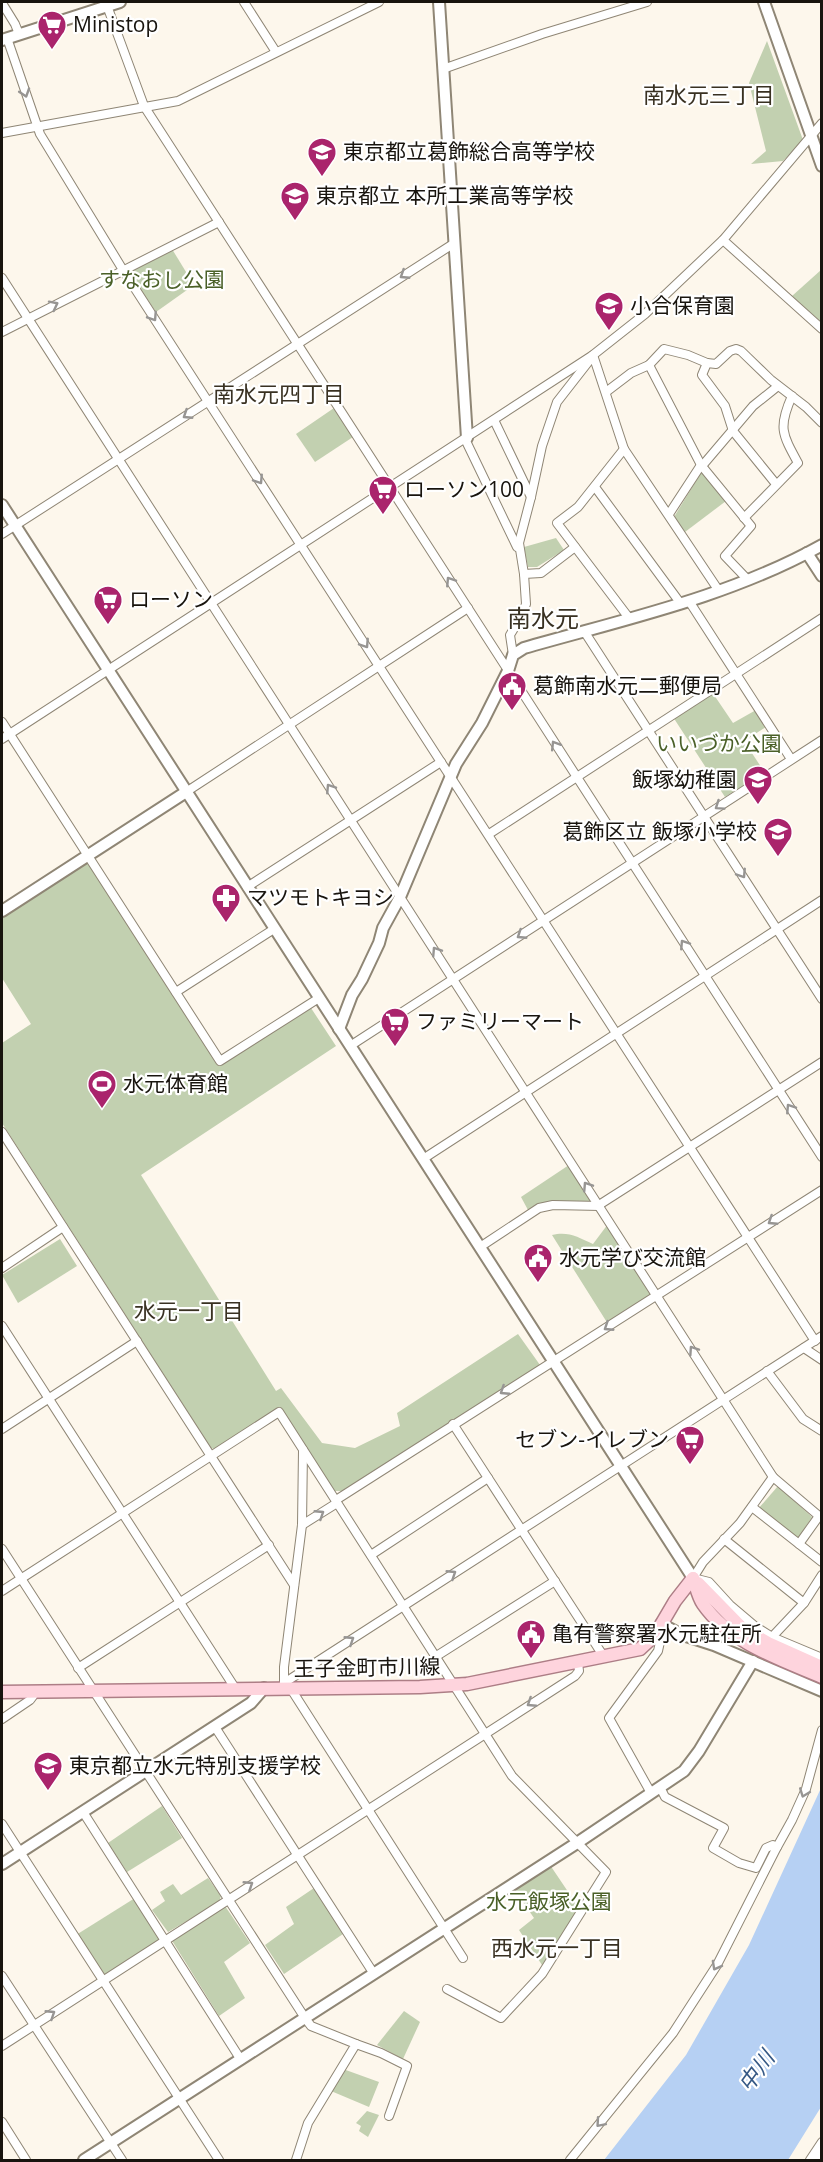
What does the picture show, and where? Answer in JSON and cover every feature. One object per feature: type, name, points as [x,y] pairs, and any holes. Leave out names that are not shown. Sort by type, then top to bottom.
[{"type":"main road","name":"王子金町市川線","points":[[2,1692],[453,1686],[578,1667],[604,1657],[640,1649],[658,1630],[675,1601],[693,1578]]},
{"type":"main road","points":[[693,1578],[702,1603],[736,1635],[768,1644],[822,1667]]},
{"type":"main road","points":[[768,1644],[822,1677]]},
{"type":"street","points":[[120,2],[107,4],[4,39],[36,127],[123,270],[208,402],[748,1237],[818,1339],[403,1606],[286,1687]]},
{"type":"street","points":[[244,2],[276,52]]},
{"type":"street","points":[[2,133],[178,101],[379,2]]},
{"type":"street","points":[[439,2],[466,439],[521,554]]},
{"type":"street","points":[[443,69],[542,34],[647,2]]},
{"type":"street","points":[[764,2],[822,166]]},
{"type":"street","points":[[2,3],[19,34]]},
{"type":"street","points":[[107,4],[144,106],[822,1157]]},
{"type":"street","points":[[5,736],[593,355],[645,314],[723,240],[822,123]]},
{"type":"street","points":[[2,332],[219,222]]},
{"type":"street","points":[[723,240],[822,329]]},
{"type":"street","points":[[2,534],[453,244]]},
{"type":"street","points":[[2,279],[773,1476],[819,1516],[799,1544]]},
{"type":"street","points":[[606,392],[631,373],[649,364],[664,349],[716,364],[730,351],[736,349],[822,423]]},
{"type":"street","points":[[593,355],[624,449],[719,591]]},
{"type":"street","points":[[339,1029],[351,995],[380,942],[383,928],[400,897],[456,764],[482,723],[508,671],[513,655],[510,635],[526,604],[519,543],[542,446],[557,402],[593,355]]},
{"type":"street","points":[[707,363],[702,375],[724,406],[733,431],[776,484]]},
{"type":"street","points":[[649,364],[701,466],[751,526],[725,556],[748,580]]},
{"type":"street","points":[[669,514],[701,466],[753,406],[778,386]]},
{"type":"street","points":[[744,518],[798,463],[786,443],[782,418],[792,396]]},
{"type":"street","points":[[494,420],[531,498]]},
{"type":"street","points":[[624,449],[578,507],[557,523],[629,618]]},
{"type":"street","points":[[595,487],[685,602],[737,674],[791,759]]},
{"type":"street","points":[[2,505],[693,1578],[710,1582],[768,1644],[822,1658]]},
{"type":"street","points":[[513,655],[524,648],[719,591],[822,545]]},
{"type":"street","points":[[524,574],[541,573],[575,547]]},
{"type":"street","points":[[807,553],[822,576]]},
{"type":"street","points":[[2,911],[468,608]]},
{"type":"street","points":[[489,834],[822,618]]},
{"type":"street","points":[[584,631],[822,999]]},
{"type":"street","points":[[2,722],[5,736],[87,855],[220,1061],[319,998]]},
{"type":"street","points":[[350,1046],[822,740]]},
{"type":"street","points":[[247,887],[441,762]]},
{"type":"street","points":[[423,1159],[822,900]]},
{"type":"street","points":[[176,992],[274,929]]},
{"type":"street","points":[[480,1247],[539,1208],[553,1205],[600,1205],[822,1062]]},
{"type":"street","points":[[2,1132],[294,1585]]},
{"type":"street","points":[[302,1525],[553,1359],[563,1356],[822,1190]]},
{"type":"street","points":[[2,1268],[63,1227]]},
{"type":"street","points":[[2,1326],[235,1688]]},
{"type":"street","points":[[2,1430],[137,1341]]},
{"type":"street","points":[[804,1348],[822,1360]]},
{"type":"street","points":[[767,1371],[800,1415],[813,1427],[822,1431]]},
{"type":"street","points":[[2,1591],[279,1412],[512,1776],[606,1872],[542,1974],[501,2018],[447,1989]]},
{"type":"street","points":[[453,1425],[604,1657]]},
{"type":"street","points":[[303,1450],[302,1525],[294,1585],[286,1687],[463,1958]]},
{"type":"street","points":[[693,1578],[701,1564],[752,1507],[773,1476]]},
{"type":"street","points":[[371,1555],[488,1478]]},
{"type":"street","points":[[752,1507],[822,1562]]},
{"type":"street","points":[[724,1539],[804,1603]]},
{"type":"street","points":[[78,1668],[269,1545]]},
{"type":"street","points":[[2,1549],[311,2026],[407,2066],[389,2116]]},
{"type":"street","points":[[768,1644],[804,1603],[822,1575]]},
{"type":"street","points":[[435,1658],[555,1581]]},
{"type":"street","points":[[813,1591],[822,1598]]},
{"type":"street","points":[[777,1847],[773,1845],[766,1848],[756,1868],[721,1854],[713,1848],[724,1828],[656,1790],[609,1718],[658,1652],[660,1642],[658,1630],[680,1634],[714,1645],[822,1691]]},
{"type":"street","points":[[84,2160],[577,1843],[688,1767],[753,1661]]},
{"type":"street","points":[[2,2046],[575,1676],[578,1667]]},
{"type":"street","points":[[2,1864],[215,1727],[255,1700],[264,1688]]},
{"type":"street","points":[[2,1719],[30,1700],[33,1696],[32,1691]]},
{"type":"street","points":[[215,1727],[374,1974]]},
{"type":"street","points":[[570,2160],[660,2049],[693,2004],[717,1965],[806,1789],[822,1730]]},
{"type":"street","points":[[83,1812],[241,2060]]},
{"type":"street","points":[[2,1824],[178,2100],[219,2160]]},
{"type":"street","points":[[2,1976],[122,2160]]},
{"type":"street","points":[[296,2160],[308,2123],[356,2044]]},
{"type":"street","points":[[2,2122],[26,2160]]},
{"type":"street","points":[[810,2160],[822,2142]]},
{"type":"street","points":[[817,2160],[822,2154]]},
{"type":"green space","points":[[767,41],[803,140],[783,161],[751,164],[766,151],[749,83]]},
{"type":"green space","name":"すなおし公園","points":[[172,249],[194,285],[156,312],[128,271]]},
{"type":"green space","points":[[821,270],[821,322],[792,296]]},
{"type":"green space","points":[[334,408],[353,437],[315,462],[296,434]]},
{"type":"green space","points":[[702,471],[726,501],[685,532],[674,517]]},
{"type":"green space","points":[[556,538],[564,550],[537,567],[528,567],[524,547]]},
{"type":"green space","name":"いいづか公園","points":[[712,692],[733,723],[756,710],[766,727],[744,741],[765,773],[725,797],[673,717]]},
{"type":"green space","points":[[84,863],[88,863],[219,1066],[311,1008],[336,1046],[141,1175],[276,1391],[281,1388],[322,1443],[355,1448],[400,1426],[397,1413],[518,1334],[540,1365],[342,1491],[334,1491],[280,1407],[214,1449],[211,1448],[2,1123],[2,1043],[31,1024],[2,978],[2,917]]},
{"type":"green space","points":[[569,1165],[593,1201],[550,1203],[528,1210],[521,1197]]},
{"type":"green space","points":[[608,1224],[654,1296],[608,1324],[552,1235],[568,1234],[593,1244]]},
{"type":"green space","points":[[60,1239],[77,1266],[18,1303],[2,1275]]},
{"type":"green space","points":[[778,1486],[812,1517],[797,1540],[758,1509]]},
{"type":"green space","points":[[162,1806],[182,1838],[127,1872],[108,1843]]},
{"type":"green space","name":"水元飯塚公園","points":[[550,1865],[579,1908],[542,1965],[519,1930],[534,1918],[514,1889]]},
{"type":"green space","points":[[208,1878],[221,1896],[219,1902],[168,1932],[152,1910],[165,1901],[160,1892],[173,1884],[181,1895]]},
{"type":"green space","points":[[314,1888],[343,1934],[284,1974],[265,1945],[294,1924],[286,1907]]},
{"type":"green space","points":[[135,1898],[161,1939],[103,1978],[76,1935]]},
{"type":"green space","points":[[225,1906],[250,1943],[224,1962],[245,1998],[219,2016],[171,1939]]},
{"type":"green space","points":[[404,2011],[420,2022],[403,2059],[377,2045]]},
{"type":"green space","points":[[343,2069],[379,2082],[369,2107],[331,2091]]},
{"type":"green space","points":[[367,2111],[379,2115],[368,2137],[359,2131],[361,2126],[356,2123]]},
{"type":"water","name":"中川","points":[[821,1788],[821,2107],[788,2160],[604,2160],[686,2055],[749,1945]]},
{"type":"place","name":"Ministop","points":[[52,50]]},
{"type":"place","name":"東京都立葛飾総合高等学校","points":[[322,178]]},
{"type":"place","name":"東京都立 本所工業高等学校","points":[[295,222]]},
{"type":"place","name":"小合保育園","points":[[609,332]]},
{"type":"place","name":"ローソン100","points":[[383,516]]},
{"type":"place","name":"ローソン","points":[[108,626]]},
{"type":"place","name":"葛飾南水元二郵便局","points":[[512,712]]},
{"type":"place","name":"飯塚幼稚園","points":[[758,806]]},
{"type":"place","name":"葛飾区立 飯塚小学校","points":[[778,858]]},
{"type":"place","name":"マツモトキヨシ","points":[[226,924]]},
{"type":"place","name":"ファミリーマート","points":[[395,1048]]},
{"type":"place","name":"水元体育館","points":[[102,1110]]},
{"type":"place","name":"水元学び交流館","points":[[538,1284]]},
{"type":"place","name":"セブン-イレブン","points":[[690,1466]]},
{"type":"place","name":"亀有警察署水元駐在所","points":[[531,1660]]},
{"type":"place","name":"東京都立水元特別支援学校","points":[[48,1792]]},
{"type":"district","name":"南水元三丁目","points":[[709,95]]},
{"type":"district","name":"南水元四丁目","points":[[279,394]]},
{"type":"district","name":"南水元","points":[[543,619]]},
{"type":"district","name":"水元一丁目","points":[[189,1311]]},
{"type":"district","name":"西水元一丁目","points":[[557,1948]]}]
